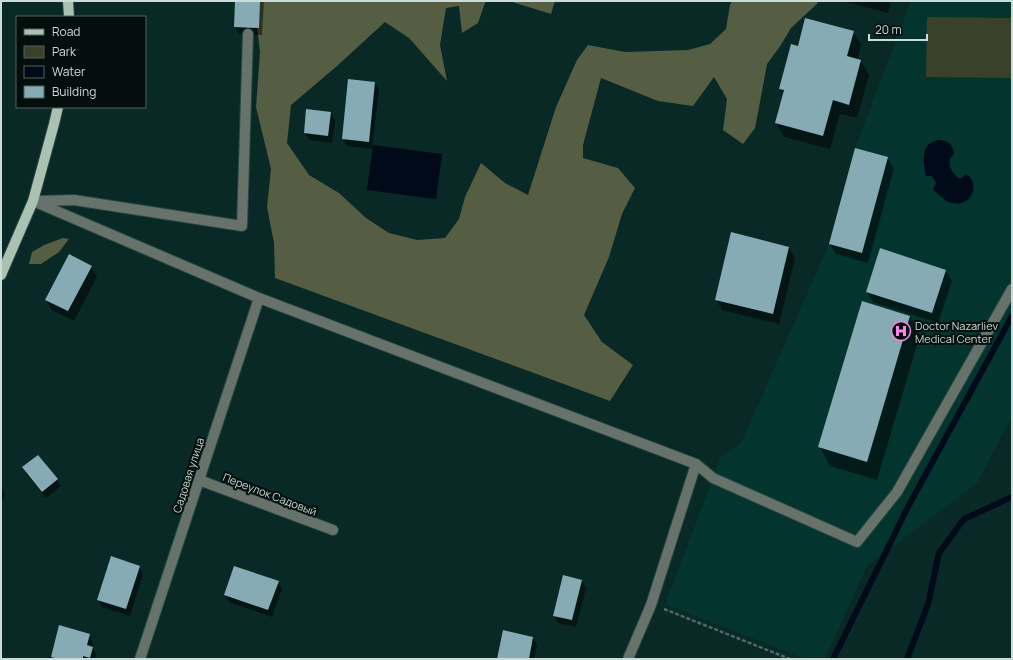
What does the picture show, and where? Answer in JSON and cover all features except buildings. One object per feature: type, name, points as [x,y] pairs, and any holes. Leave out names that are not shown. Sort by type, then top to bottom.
[{"type":"main road","points":[[68,1],[69,16]]},
{"type":"main road","points":[[1,275],[33,201],[58,108]]},
{"type":"street","points":[[33,201],[74,200],[242,226],[248,34]]},
{"type":"street","points":[[33,201],[259,298],[696,464],[713,478],[857,542],[897,492],[1012,289]]},
{"type":"street","name":"Садовая улица","points":[[140,659],[259,298]]},
{"type":"street","points":[[628,659],[651,605],[696,464]]},
{"type":"street","name":"Переулок Садовый","points":[[199,480],[333,530]]},
{"type":"path","points":[[651,605],[790,659]]},
{"type":"shaded area","points":[[254,1],[487,1],[478,23],[462,33],[459,6],[446,8],[440,45],[447,81],[409,38],[385,22],[337,66],[291,105],[287,143],[309,175],[339,193],[366,218],[389,233],[417,240],[445,238],[459,219],[465,197],[481,163],[505,183],[528,195],[556,107],[577,60],[588,45],[625,52],[688,50],[710,44],[726,29],[732,1],[815,1],[818,3],[791,28],[767,64],[755,128],[743,144],[723,130],[727,99],[714,77],[693,106],[658,101],[601,78],[583,145],[583,158],[618,168],[635,188],[622,214],[609,257],[584,315],[602,342],[633,365],[610,401],[275,278],[274,243],[267,207],[271,169],[256,107],[260,52]]},
{"type":"shaded area","points":[[509,1],[555,1],[551,14]]},
{"type":"shaded area","name":"Doctor Nazarliev Medical Center","points":[[911,1],[1012,1],[1012,417],[977,483],[867,566],[825,659],[805,659],[665,604],[720,457],[741,443],[829,244],[855,148]]},
{"type":"shaded area","points":[[63,238],[69,239],[59,252],[41,264],[29,264],[32,252],[44,245]]},
{"type":"green space","points":[[927,17],[1012,18],[1012,78],[926,77]]},
{"type":"water","points":[[938,140],[945,141],[951,145],[954,154],[949,163],[953,172],[958,178],[962,178],[966,174],[971,179],[973,190],[967,201],[953,203],[945,200],[933,189],[936,184],[935,180],[931,176],[926,176],[924,168],[924,155],[926,147],[932,142]]},
{"type":"water","points":[[373,145],[442,154],[436,199],[367,190]]},
{"type":"waterway","points":[[833,659],[909,505],[1012,316]]},
{"type":"waterway","points":[[907,659],[928,604],[939,553],[964,519],[1012,497]]},
{"type":"place","name":"Doctor Nazarliev Medical Center","points":[[901,331]]}]
